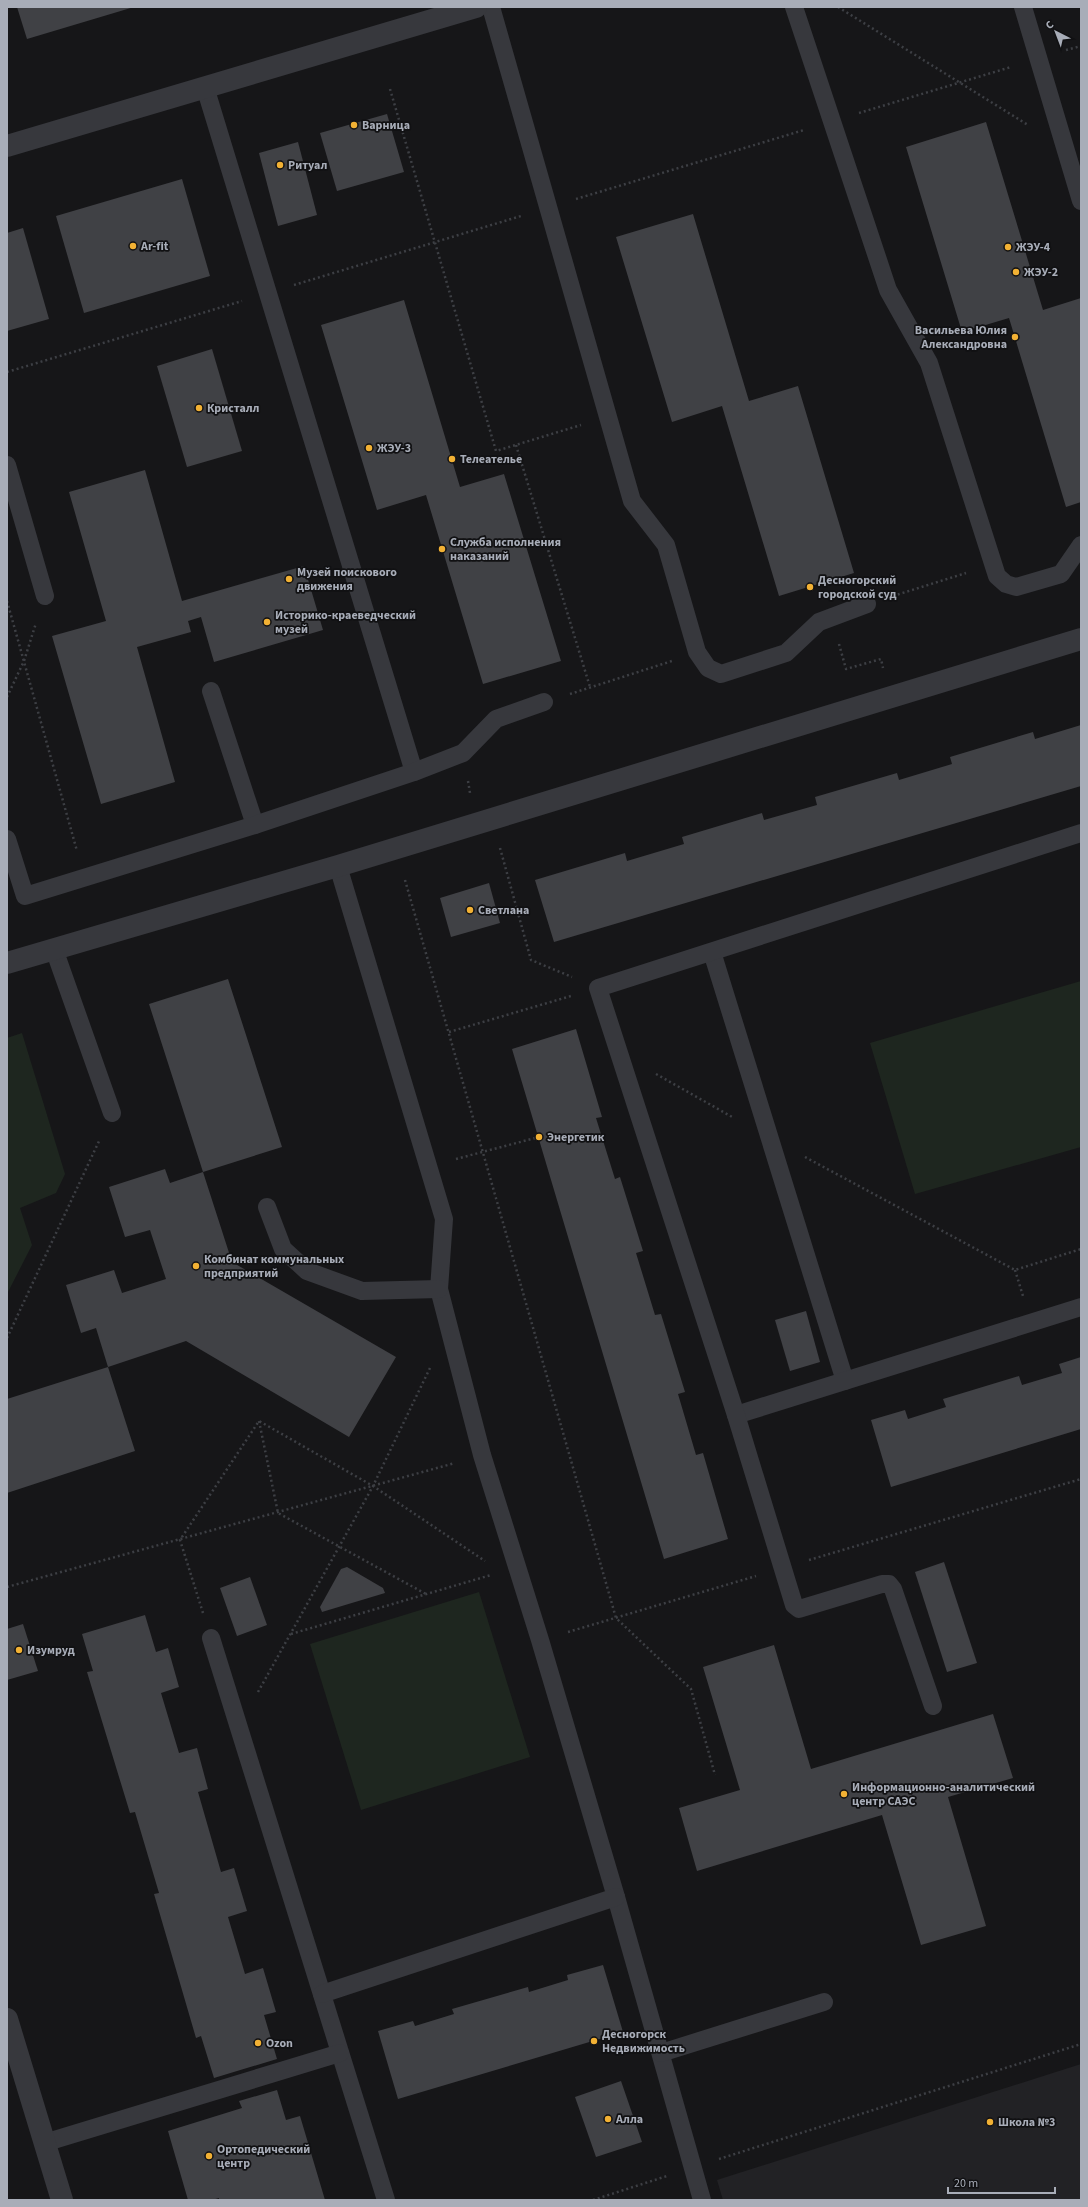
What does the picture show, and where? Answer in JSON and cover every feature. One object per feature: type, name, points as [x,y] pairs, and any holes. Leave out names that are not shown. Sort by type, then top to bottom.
[{"type":"street","points":[[7,146],[476,7]]},
{"type":"street","points":[[7,963],[338,866],[1081,639]]},
{"type":"street","points":[[7,2019],[62,2200]]},
{"type":"lane","points":[[491,7],[632,501],[666,545],[697,652],[708,668],[721,674],[786,653],[819,622],[868,604]]},
{"type":"lane","points":[[794,7],[888,290],[930,363],[997,576],[1006,584],[1016,587],[1060,574],[1081,545]]},
{"type":"lane","points":[[1023,7],[1081,201]]},
{"type":"lane","points":[[205,87],[414,772]]},
{"type":"lane","points":[[7,465],[45,596]]},
{"type":"lane","points":[[211,691],[255,825]]},
{"type":"lane","points":[[7,839],[25,896],[255,825],[414,772],[463,753],[496,719],[544,702]]},
{"type":"lane","points":[[933,1706],[894,1589],[889,1584],[882,1584],[799,1609],[794,1605],[736,1415],[598,988],[1081,833]]},
{"type":"lane","points":[[338,866],[444,1219],[440,1289],[482,1455],[524,1587],[616,1897],[702,2200]]},
{"type":"lane","points":[[54,949],[112,1113]]},
{"type":"lane","points":[[712,952],[845,1381]]},
{"type":"lane","points":[[267,1207],[283,1250],[307,1272],[362,1291],[440,1289]]},
{"type":"lane","points":[[736,1415],[1081,1308]]},
{"type":"lane","points":[[211,1638],[386,2200]]},
{"type":"lane","points":[[322,1994],[616,1897]]},
{"type":"lane","points":[[661,2053],[824,2002]]},
{"type":"lane","points":[[44,2143],[340,2053]]},
{"type":"path","points":[[838,7],[1065,149]]},
{"type":"path","points":[[390,89],[496,451],[608,417]]},
{"type":"path","points":[[516,444],[590,687]]},
{"type":"path","points":[[868,604],[994,564]]},
{"type":"path","points":[[7,697],[24,661],[45,596]]},
{"type":"path","points":[[7,601],[84,878]]},
{"type":"path","points":[[573,693],[697,652]]},
{"type":"path","points":[[846,669],[880,658]]},
{"type":"path","points":[[501,844],[500,851],[531,960],[598,988]]},
{"type":"path","points":[[405,880],[616,1618],[691,1689],[715,1775]]},
{"type":"path","points":[[449,1032],[598,988]]},
{"type":"path","points":[[618,1052],[770,1138],[1015,1270],[1081,1249]]},
{"type":"path","points":[[7,1338],[112,1113]]},
{"type":"path","points":[[458,1159],[538,1137]]},
{"type":"path","points":[[238,1727],[291,1635],[373,1486],[449,1327]]},
{"type":"path","points":[[258,1421],[373,1486],[524,1587]]},
{"type":"path","points":[[258,1421],[278,1513],[426,1594]]},
{"type":"path","points":[[180,1540],[258,1421]]},
{"type":"path","points":[[7,1587],[278,1513],[482,1455]]},
{"type":"path","points":[[180,1540],[211,1638]]},
{"type":"path","points":[[291,1635],[502,1572]]},
{"type":"path","points":[[593,2200],[1081,2044]]},
{"type":"shaded area","points":[[1081,981],[1081,1147],[915,1194],[870,1043]]},
{"type":"shaded area","points":[[22,1033],[65,1174],[56,1193],[20,1208],[32,1245],[7,1294],[7,1038]]},
{"type":"shaded area","points":[[479,1592],[530,1757],[361,1810],[310,1644]]},
{"type":"shaded area","name":"Школа №3","points":[[1081,2064],[1081,2200],[723,2200],[717,2180]]},
{"type":"building","points":[[17,7],[134,7],[27,39]]},
{"type":"building","points":[[387,114],[404,172],[337,191],[320,133]]},
{"type":"building","points":[[986,122],[1043,310],[1081,298],[1081,502],[1066,507],[1009,318],[962,332],[906,147]]},
{"type":"building","points":[[298,142],[317,215],[278,226],[259,153]]},
{"type":"building","name":"Ar-fit","points":[[182,179],[210,276],[84,313],[56,216]]},
{"type":"building","points":[[693,214],[749,401],[798,386],[854,573],[779,596],[722,406],[672,422],[616,237]]},
{"type":"building","points":[[23,228],[49,319],[7,331],[7,233]]},
{"type":"building","points":[[404,300],[460,487],[504,474],[561,661],[483,684],[426,495],[377,510],[321,325]]},
{"type":"building","name":"Кристалл","points":[[212,349],[242,451],[187,467],[157,366]]},
{"type":"building","points":[[145,470],[182,601],[304,566],[323,630],[214,662],[201,617],[188,621],[191,632],[137,647],[175,782],[101,804],[52,636],[106,621],[69,492]]},
{"type":"building","points":[[1081,725],[1081,786],[554,942],[535,880],[625,853],[627,861],[684,844],[682,837],[762,813],[764,820],[817,805],[815,797],[897,773],[899,780],[952,764],[950,757],[1033,732],[1035,739]]},
{"type":"building","name":"Светлана","points":[[489,883],[500,923],[451,937],[440,898]]},
{"type":"building","points":[[228,979],[282,1147],[203,1172],[149,1004]]},
{"type":"building","points":[[576,1029],[602,1117],[596,1118],[615,1179],[620,1177],[643,1251],[636,1253],[655,1315],[661,1314],[685,1392],[678,1394],[696,1455],[703,1453],[728,1539],[664,1559],[512,1049]]},
{"type":"building","points":[[165,1169],[170,1183],[203,1172],[232,1262],[396,1357],[349,1437],[186,1341],[108,1367],[96,1328],[81,1333],[66,1285],[114,1270],[122,1293],[166,1279],[150,1230],[125,1237],[109,1187]]},
{"type":"building","points":[[806,1311],[820,1362],[790,1371],[775,1320]]},
{"type":"building","points":[[1081,1357],[1081,1429],[891,1487],[871,1420],[905,1410],[908,1419],[946,1407],[943,1399],[1019,1376],[1022,1385],[1062,1373],[1059,1364]]},
{"type":"building","points":[[108,1367],[135,1451],[7,1493],[7,1399]]},
{"type":"building","points":[[944,1562],[977,1663],[947,1672],[915,1572]]},
{"type":"building","points":[[347,1567],[383,1588],[385,1593],[322,1612],[320,1607],[341,1569]]},
{"type":"building","points":[[250,1577],[267,1625],[237,1636],[220,1588]]},
{"type":"building","points":[[145,1615],[156,1652],[168,1648],[179,1687],[161,1693],[179,1753],[197,1748],[208,1789],[198,1792],[221,1872],[234,1868],[247,1911],[228,1917],[245,1974],[263,1968],[276,2012],[264,2015],[277,2059],[214,2078],[201,2036],[196,2038],[154,1894],[159,1893],[135,1812],[130,1813],[87,1672],[93,1671],[82,1634]]},
{"type":"building","name":"Изумруд","points":[[23,1624],[38,1671],[7,1680],[7,1629]]},
{"type":"building","name":"Информационно-аналитический центр САЭС","points":[[774,1645],[811,1769],[993,1714],[1013,1778],[948,1797],[986,1926],[921,1945],[882,1815],[697,1871],[679,1808],[740,1790],[703,1667]]},
{"type":"building","points":[[603,1965],[623,2032],[398,2099],[378,2031],[413,2021],[415,2026],[454,2014],[452,2009],[528,1987],[529,1992],[568,1980],[567,1975]]},
{"type":"building","name":"Алла","points":[[621,2081],[642,2142],[596,2157],[575,2097]]},
{"type":"building","points":[[277,2090],[286,2120],[300,2116],[325,2200],[219,2200],[219,2198],[212,2200],[188,2200],[168,2131],[242,2108],[239,2101]]},
{"type":"place","name":"Варница","points":[[354,125]]},
{"type":"place","name":"Ритуал","points":[[280,165]]},
{"type":"place","name":"Ar-fit","points":[[133,246]]},
{"type":"place","name":"ЖЭУ-4","points":[[1008,247]]},
{"type":"place","name":"ЖЭУ-2","points":[[1016,272]]},
{"type":"place","name":"Васильева Юлия Александровна","points":[[1015,337]]},
{"type":"place","name":"Кристалл","points":[[199,408]]},
{"type":"place","name":"ЖЭУ-3","points":[[369,448]]},
{"type":"place","name":"Телеателье","points":[[452,459]]},
{"type":"place","name":"Служба исполнения наказаний","points":[[442,549]]},
{"type":"place","name":"Музей поискового движения","points":[[289,579]]},
{"type":"place","name":"Десногорский городской суд","points":[[810,587]]},
{"type":"place","name":"Историко-краеведческий музей","points":[[267,622]]},
{"type":"place","name":"Светлана","points":[[470,910]]},
{"type":"place","name":"Энергетик","points":[[539,1137]]},
{"type":"place","name":"Комбинат коммунальных предприятий","points":[[196,1266]]},
{"type":"place","name":"Изумруд","points":[[19,1650]]},
{"type":"place","name":"Информационно-аналитический центр САЭС","points":[[844,1794]]},
{"type":"place","name":"Десногорск Недвижимость","points":[[594,2041]]},
{"type":"place","name":"Ozon","points":[[258,2043]]},
{"type":"place","name":"Алла","points":[[608,2119]]},
{"type":"place","name":"Школа №3","points":[[990,2122]]},
{"type":"place","name":"Ортопедический центр","points":[[209,2156]]}]
